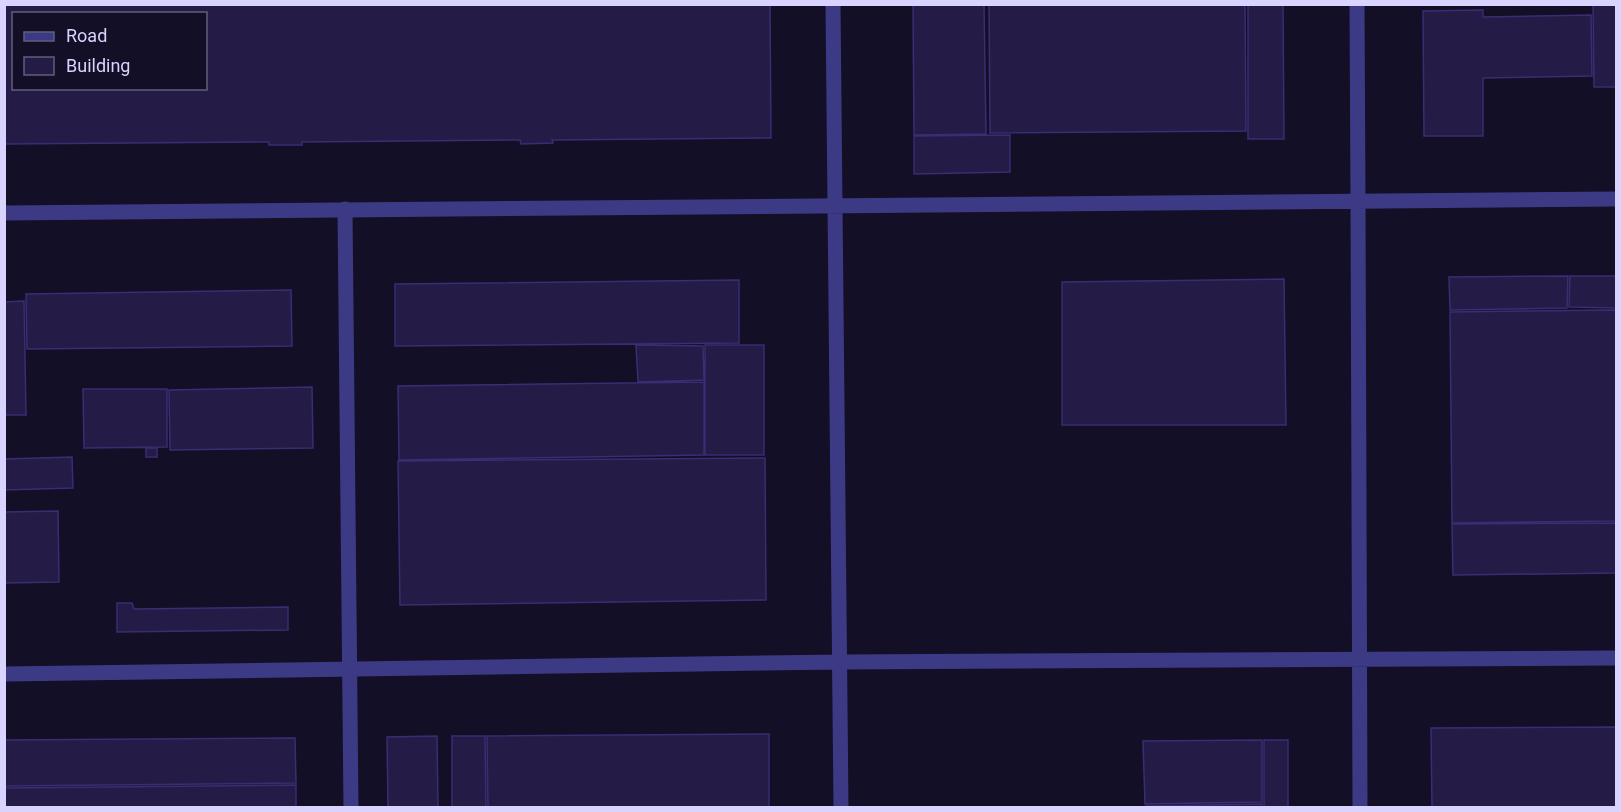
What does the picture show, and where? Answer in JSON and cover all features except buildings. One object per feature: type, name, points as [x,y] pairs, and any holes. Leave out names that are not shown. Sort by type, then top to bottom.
[{"type":"street","points":[[832,4],[841,807]]},
{"type":"street","points":[[1356,4],[1360,807]]},
{"type":"street","points":[[4,213],[1617,199]]},
{"type":"street","points":[[345,209],[351,807]]},
{"type":"street","points":[[4,674],[840,662],[1617,658]]}]
